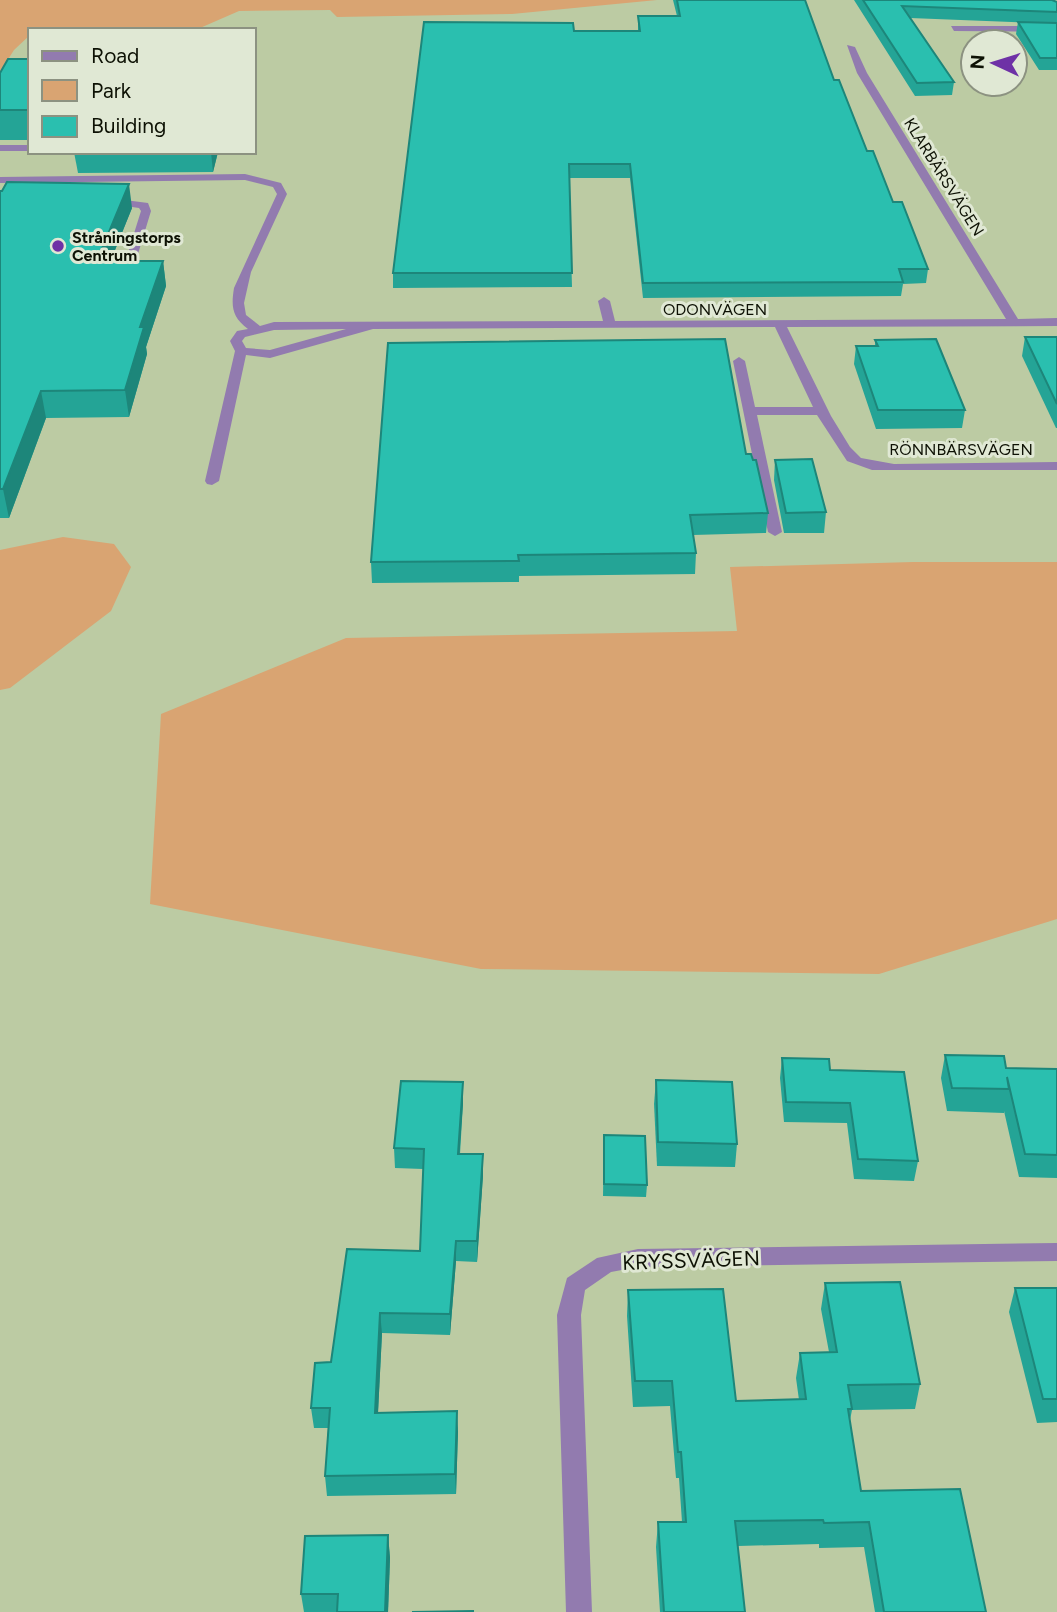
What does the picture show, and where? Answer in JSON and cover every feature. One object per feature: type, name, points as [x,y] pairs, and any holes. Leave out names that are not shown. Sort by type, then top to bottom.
[{"type":"street","points":[[954,28],[1057,29]]},
{"type":"street","name":"KLARBÄRSVÄGEN","points":[[850,47],[862,73],[1014,322]]},
{"type":"street","points":[[0,148],[28,148]]},
{"type":"street","points":[[0,180],[245,177],[277,185],[282,194],[277,212],[257,247],[237,301],[240,316],[256,329]]},
{"type":"street","points":[[101,201],[137,202],[144,205],[146,211],[127,275]]},
{"type":"street","points":[[604,301],[610,325]]},
{"type":"street","name":"ODONVÄGEN","points":[[256,329],[274,326],[1057,322]]},
{"type":"street","name":"RÖNNBÄRSVÄGEN","points":[[780,324],[824,411],[852,458],[868,465],[894,468],[1057,466]]},
{"type":"street","name":"ODONVÄGEN","points":[[241,351],[270,354],[374,326]]},
{"type":"street","points":[[212,481],[241,351],[236,341],[241,334],[256,329]]},
{"type":"street","points":[[739,361],[775,532]]},
{"type":"street","points":[[751,411],[824,411]]},
{"type":"street","name":"KRYSSVÄGEN","points":[[579,1612],[569,1315],[575,1285],[605,1264],[638,1258],[1057,1252]]},
{"type":"green space","points":[[0,0],[657,0],[512,14],[337,17],[330,10],[239,11],[200,28],[28,28],[28,37],[14,50],[0,72]]},
{"type":"green space","points":[[63,537],[114,544],[131,567],[111,611],[10,688],[0,690],[0,550]]},
{"type":"green space","points":[[913,562],[1057,562],[1057,919],[879,974],[481,969],[150,904],[161,714],[346,638],[737,631],[730,567]]},
{"type":"building","points":[[677,0],[805,0],[834,80],[839,80],[867,151],[873,151],[893,202],[902,202],[928,269],[899,269],[903,282],[643,283],[630,164],[569,164],[572,273],[393,273],[424,22],[573,23],[574,31],[640,31],[638,16],[680,16]]},
{"type":"building","points":[[863,0],[1052,0],[1057,2],[1057,12],[902,6],[954,82],[917,83]]},
{"type":"building","points":[[1018,22],[1057,23],[1057,58],[1040,58],[1029,40],[1029,28],[1022,28]]},
{"type":"building","points":[[8,59],[28,59],[28,110],[0,110],[0,73]]},
{"type":"building","points":[[7,182],[129,184],[101,251],[113,251],[109,261],[163,261],[140,327],[144,327],[125,390],[41,391],[3,489],[0,489],[0,191]]},
{"type":"building","points":[[1025,337],[1057,337],[1057,404]]},
{"type":"building","points":[[725,339],[746,454],[751,454],[753,460],[756,460],[768,513],[690,515],[696,553],[518,555],[519,561],[371,562],[388,343]]},
{"type":"building","points":[[936,339],[965,410],[878,410],[856,346],[878,346],[875,340]]},
{"type":"building","points":[[812,459],[826,512],[786,513],[775,460]]},
{"type":"building","points":[[945,1055],[1004,1056],[1006,1068],[1057,1069],[1057,1155],[1025,1154],[1007,1077],[1009,1089],[952,1088]]},
{"type":"building","points":[[782,1058],[829,1059],[830,1070],[904,1072],[918,1161],[858,1159],[850,1103],[786,1102]]},
{"type":"building","points":[[656,1080],[732,1082],[737,1144],[658,1142]]},
{"type":"building","points":[[401,1081],[463,1082],[458,1154],[483,1154],[477,1241],[456,1241],[450,1314],[380,1313],[375,1413],[457,1411],[455,1474],[325,1476],[330,1408],[311,1408],[315,1363],[331,1362],[347,1249],[420,1251],[424,1149],[394,1148]]},
{"type":"building","points":[[604,1135],[645,1136],[647,1185],[604,1184]]},
{"type":"building","points":[[900,1282],[920,1384],[848,1385],[852,1409],[848,1409],[861,1491],[960,1489],[986,1612],[884,1612],[869,1522],[824,1523],[823,1520],[735,1521],[745,1612],[664,1612],[658,1522],[686,1522],[681,1452],[678,1452],[672,1381],[635,1381],[628,1290],[723,1289],[736,1401],[806,1399],[800,1353],[837,1352],[825,1283]]},
{"type":"building","points":[[1015,1288],[1057,1288],[1057,1399],[1043,1399]]},
{"type":"building","points":[[388,1535],[385,1612],[337,1612],[338,1594],[301,1594],[305,1536]]},
{"type":"place","name":"Stråningstorps Centrum","points":[[58,246]]}]
